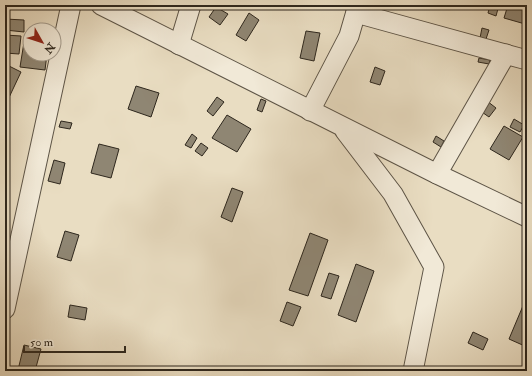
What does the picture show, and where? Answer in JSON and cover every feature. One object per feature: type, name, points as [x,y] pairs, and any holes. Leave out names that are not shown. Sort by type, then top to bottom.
[{"type":"street","points":[[5,309],[71,5]]},
{"type":"street","points":[[101,5],[341,127],[527,217]]},
{"type":"street","points":[[179,45],[191,5]]},
{"type":"street","points":[[310,111],[349,36],[357,9],[527,60]]},
{"type":"street","points":[[437,174],[506,54]]},
{"type":"street","points":[[341,127],[393,194],[434,267],[413,371]]},
{"type":"building","points":[[490,5],[499,5],[496,16],[488,13]]},
{"type":"building","points":[[508,5],[527,7],[525,24],[504,18]]},
{"type":"building","points":[[216,7],[228,14],[220,25],[209,17]]},
{"type":"building","points":[[249,13],[259,20],[246,41],[236,35]]},
{"type":"building","points":[[5,19],[24,20],[24,22],[22,22],[22,32],[5,30]]},
{"type":"building","points":[[482,28],[489,30],[486,39],[480,38]]},
{"type":"building","points":[[306,31],[320,33],[314,61],[300,58]]},
{"type":"building","points":[[5,35],[21,36],[19,54],[5,53]]},
{"type":"building","points":[[22,55],[22,62],[46,62],[45,70],[20,67]]},
{"type":"building","points":[[479,58],[490,60],[489,64],[478,62]]},
{"type":"building","points":[[5,64],[21,72],[5,106]]},
{"type":"building","points":[[375,67],[385,71],[380,85],[370,82]]},
{"type":"building","points":[[136,86],[159,93],[151,117],[128,109]]},
{"type":"building","points":[[217,97],[224,102],[213,116],[207,111]]},
{"type":"building","points":[[261,99],[266,101],[262,112],[257,110]]},
{"type":"building","points":[[487,101],[496,108],[489,117],[479,110]]},
{"type":"building","points":[[227,115],[251,129],[237,152],[212,138]]},
{"type":"building","points":[[514,119],[524,125],[520,132],[510,127]]},
{"type":"building","points":[[61,121],[72,123],[70,129],[59,127]]},
{"type":"building","points":[[504,126],[523,137],[509,160],[490,149]]},
{"type":"building","points":[[192,134],[197,138],[191,148],[185,145]]},
{"type":"building","points":[[436,136],[444,141],[441,147],[433,142]]},
{"type":"building","points":[[201,143],[208,148],[202,156],[195,151]]},
{"type":"building","points":[[99,144],[119,149],[111,178],[91,173]]},
{"type":"building","points":[[54,160],[65,163],[60,184],[48,181]]},
{"type":"building","points":[[232,188],[243,192],[232,222],[221,217]]},
{"type":"building","points":[[65,231],[79,235],[71,261],[57,257]]},
{"type":"building","points":[[310,233],[328,240],[308,296],[289,290]]},
{"type":"building","points":[[356,264],[374,271],[356,322],[338,315]]},
{"type":"building","points":[[329,273],[339,276],[331,299],[321,296]]},
{"type":"building","points":[[525,301],[527,302],[527,347],[509,339]]},
{"type":"building","points":[[287,302],[301,307],[293,326],[280,321]]},
{"type":"building","points":[[70,305],[87,308],[85,320],[68,317]]},
{"type":"building","points":[[473,332],[488,339],[483,350],[468,343]]},
{"type":"building","points":[[24,345],[41,349],[35,371],[18,370]]}]
